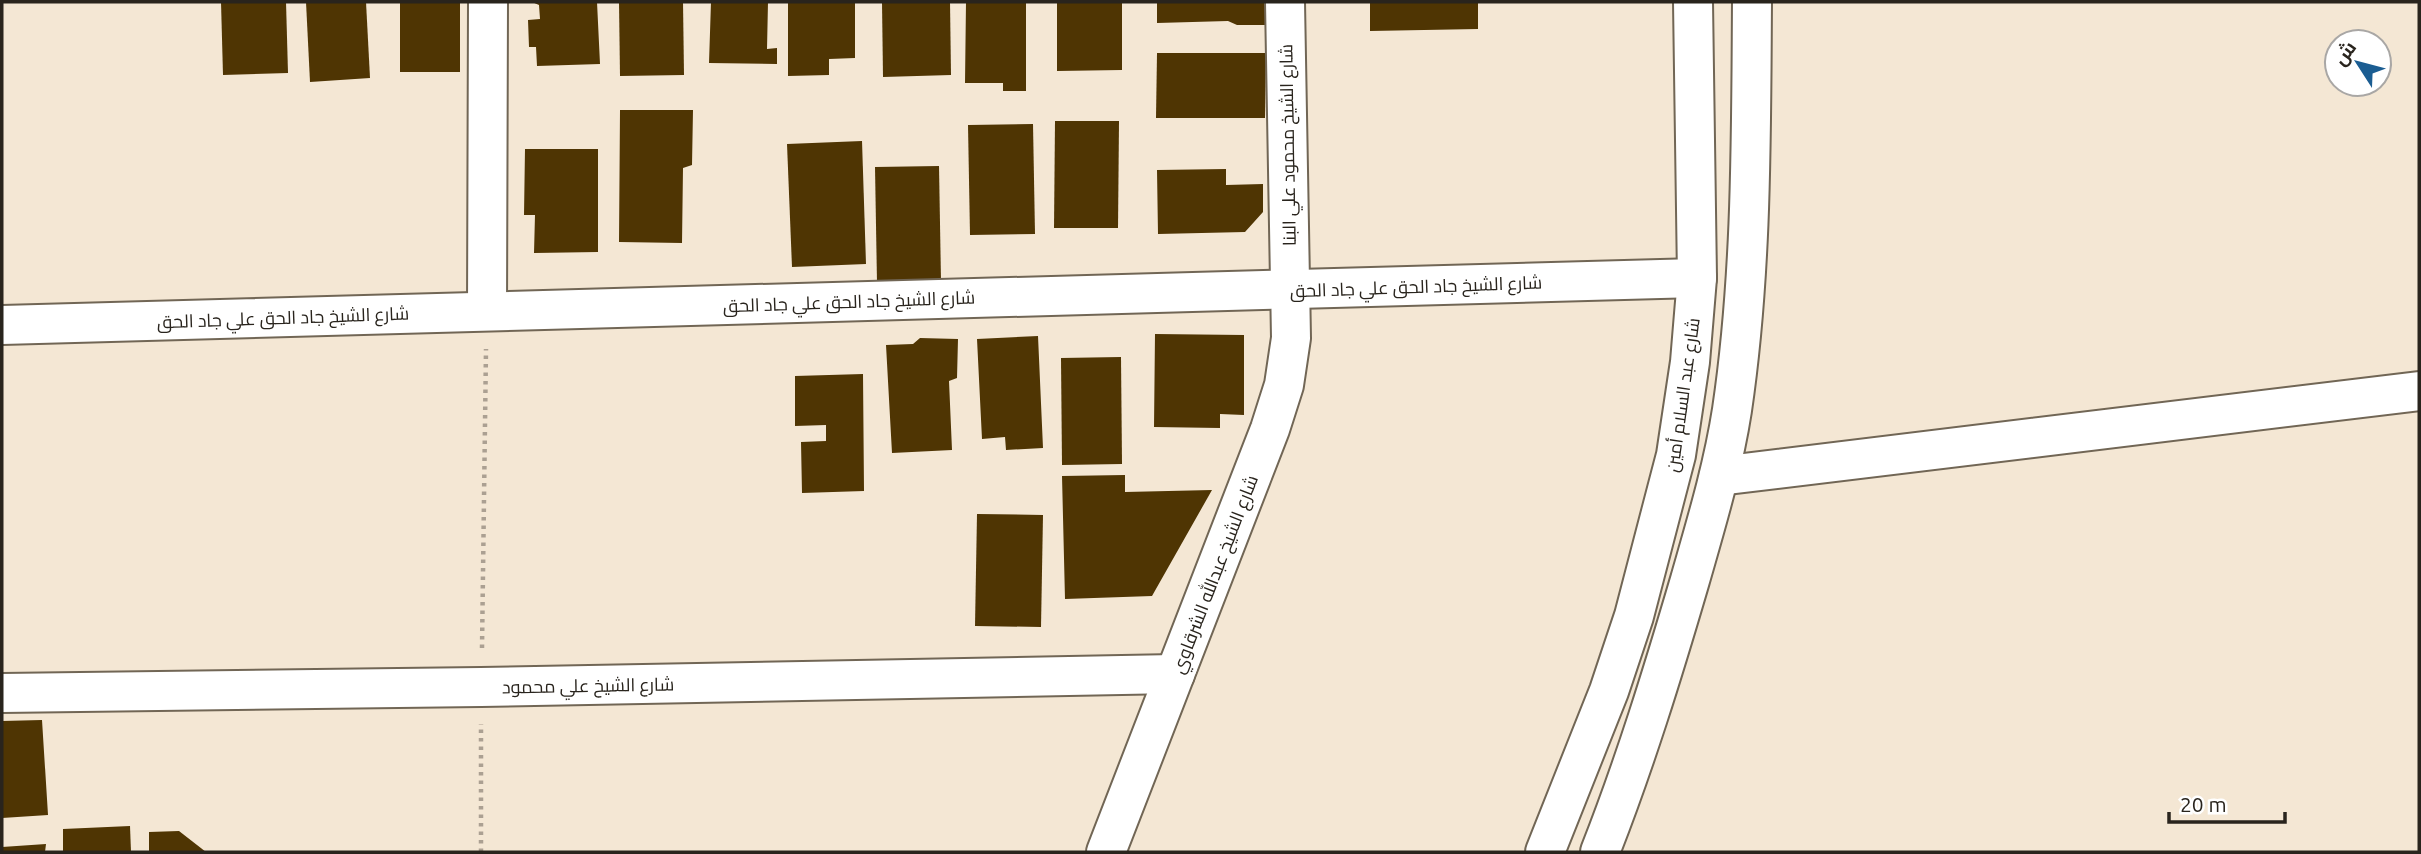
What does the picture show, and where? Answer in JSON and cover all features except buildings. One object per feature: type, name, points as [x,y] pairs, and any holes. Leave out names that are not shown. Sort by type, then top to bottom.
[{"type":"street","points":[[487,312],[488,2]]},
{"type":"street","name":"شارع الشيخ محمود علي البنا","points":[[1285,2],[1290,289]]},
{"type":"street","name":"شارع عبد السلام أمين","points":[[1545,852],[1609,691],[1638,602],[1676,455],[1690,362],[1697,278],[1693,2]]},
{"type":"street","points":[[1600,852],[1653,707],[1719,475],[1732,411],[1743,321],[1751,141],[1752,2]]},
{"type":"street","name":"شارع الشيخ جاد الحق علي جاد الحق","points":[[2,325],[1697,278]]},
{"type":"street","name":"شارع الشيخ عبدالله الشرقاوي","points":[[1106,852],[1265,442],[1284,385],[1291,338],[1290,289]]},
{"type":"street","points":[[1719,475],[2419,391]]},
{"type":"street","name":"شارع الشيخ علي محمود","points":[[2,693],[1175,674]]},
{"type":"path","points":[[481,852],[487,312]]}]
